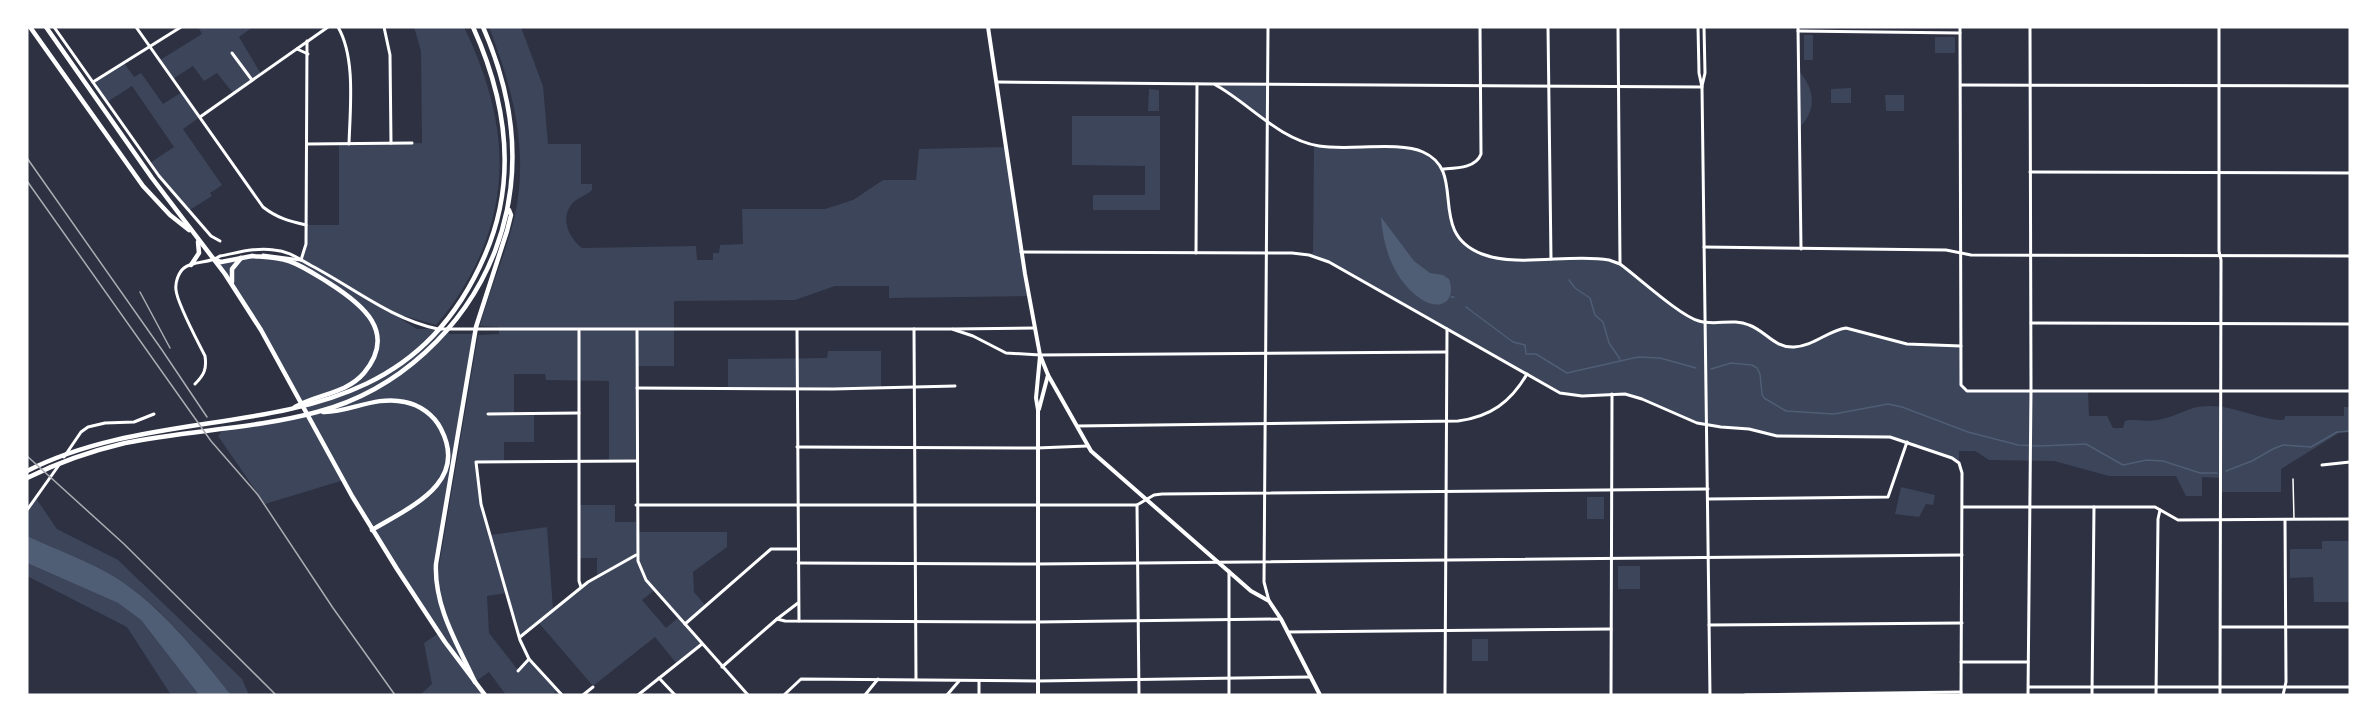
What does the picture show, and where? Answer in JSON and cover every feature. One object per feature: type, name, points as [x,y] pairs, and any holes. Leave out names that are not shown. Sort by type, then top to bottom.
[{"type":"main road","points":[[30,27],[135,176],[170,215],[192,231]]},
{"type":"main road","points":[[46,27],[152,178],[182,214],[232,284],[297,393],[372,530],[421,607],[485,695]]},
{"type":"main road","points":[[27,478],[88,453],[189,427],[290,410],[366,384],[391,370],[420,348],[459,303],[482,263],[499,214],[504,177],[503,121],[496,89],[480,44],[471,27]]},
{"type":"main road","points":[[27,471],[89,446],[154,436],[224,429],[320,412],[365,394],[397,375],[426,353],[444,334],[470,299],[486,271],[509,208],[514,155],[509,103],[483,27]]},
{"type":"main road","points":[[988,27],[1021,252],[1040,355],[1047,375],[1087,446],[1097,457],[1251,591],[1269,601],[1281,619],[1320,695]]},
{"type":"main road","points":[[475,682],[446,621],[437,590],[436,564],[477,327],[507,231],[509,208]]},
{"type":"main road","points":[[192,266],[199,253],[198,239]]},
{"type":"main road","points":[[215,260],[221,262],[252,256],[280,259],[298,265],[354,299],[366,310],[373,321],[376,335],[375,354],[363,375],[344,388],[315,401]]},
{"type":"main road","points":[[232,284],[232,269],[241,258]]},
{"type":"main road","points":[[1038,695],[1038,410],[1036,398],[1040,355]]},
{"type":"main road","points":[[1038,410],[1047,375]]},
{"type":"main road","points":[[320,412],[376,401],[404,401],[427,412],[436,420],[442,432],[447,458],[442,477],[436,488],[424,499],[372,530]]},
{"type":"street","points":[[54,27],[169,188],[211,236],[220,241]]},
{"type":"street","points":[[135,27],[263,207],[286,221],[306,225]]},
{"type":"street","points":[[93,82],[182,27]]},
{"type":"street","points":[[200,117],[328,27]]},
{"type":"street","points":[[338,27],[349,56],[349,144]]},
{"type":"street","points":[[384,27],[390,55],[390,143]]},
{"type":"street","points":[[1268,27],[1264,582],[1269,601]]},
{"type":"street","points":[[1443,170],[1472,165],[1480,159],[1479,27]]},
{"type":"street","points":[[1548,27],[1551,259]]},
{"type":"street","points":[[1618,27],[1620,264]]},
{"type":"street","points":[[1698,27],[1699,73],[1702,87],[1710,695]]},
{"type":"street","points":[[1702,87],[1705,73],[1704,27]]},
{"type":"street","points":[[1960,27],[1961,346],[1962,387],[1966,391],[2350,392]]},
{"type":"street","points":[[2028,695],[2031,391],[2030,27]]},
{"type":"street","points":[[2219,27],[2222,324],[2220,695]]},
{"type":"street","points":[[1801,249],[1798,29],[1960,33]]},
{"type":"street","points":[[301,260],[306,244],[307,41]]},
{"type":"street","points":[[297,49],[308,54]]},
{"type":"street","points":[[232,53],[252,80]]},
{"type":"street","points":[[996,82],[1702,87]]},
{"type":"street","points":[[1196,253],[1197,84]]},
{"type":"street","points":[[1214,84],[1296,139],[1319,146],[1418,150],[1430,156],[1443,170],[1447,179],[1448,210],[1452,225],[1461,239],[1480,253],[1497,258],[1605,259],[1620,264],[1690,318],[1705,323],[1746,323],[1773,341],[1789,347],[1810,344],[1846,328],[1907,344],[1961,346]]},
{"type":"street","points":[[1960,85],[2350,86]]},
{"type":"street","points":[[308,144],[412,143]]},
{"type":"street","points":[[2030,172],[2350,173]]},
{"type":"street","points":[[1704,248],[1946,250],[1971,255],[2350,256]]},
{"type":"street","points":[[195,384],[202,376],[206,366],[205,356],[176,291],[176,279],[184,268],[215,260],[220,256],[262,249],[281,251],[301,260],[387,311],[421,326],[451,331],[1035,328]]},
{"type":"street","points":[[1021,252],[1301,254],[1322,259],[1565,394],[1612,394],[1636,397],[1691,421],[1749,429],[1777,436],[1879,436],[1907,442],[1955,460],[1961,466],[1962,472],[1961,694],[1745,695]]},
{"type":"street","points":[[252,256],[272,255],[301,260]]},
{"type":"street","points":[[2031,323],[2350,324]]},
{"type":"street","points":[[914,329],[916,679]]},
{"type":"street","points":[[952,329],[973,336],[1006,353],[1040,355],[1446,352]]},
{"type":"street","points":[[1445,695],[1447,329]]},
{"type":"street","points":[[797,330],[799,621]]},
{"type":"street","points":[[579,331],[579,581],[581,587]]},
{"type":"street","points":[[637,331],[636,555],[644,576],[748,695]]},
{"type":"street","points":[[1077,426],[1469,420],[1491,412],[1512,395],[1527,374]]},
{"type":"street","points":[[637,388],[955,386]]},
{"type":"street","points":[[1611,695],[1612,394]]},
{"type":"street","points":[[488,414],[579,413]]},
{"type":"street","points":[[27,510],[73,442],[88,427],[105,423],[135,422],[154,414]]},
{"type":"street","points":[[1708,499],[1888,496],[1907,442]]},
{"type":"street","points":[[797,447],[1037,448],[1087,446]]},
{"type":"street","points":[[562,695],[530,659],[520,636],[481,504],[476,462],[636,461]]},
{"type":"street","points":[[2322,465],[2350,462]]},
{"type":"street","points":[[636,504],[1137,505],[1146,499],[1162,494],[1708,489]]},
{"type":"street","points":[[1137,505],[1139,695]]},
{"type":"street","points":[[1962,507],[2155,507],[2175,519],[2350,519]]},
{"type":"street","points":[[2092,695],[2094,507]]},
{"type":"street","points":[[2156,695],[2158,519],[2160,510]]},
{"type":"street","points":[[2283,695],[2287,627],[2285,519]]},
{"type":"street","points":[[686,624],[771,549],[798,549]]},
{"type":"street","points":[[520,636],[581,587],[636,555]]},
{"type":"street","points":[[798,563],[1038,564],[1962,555]]},
{"type":"street","points":[[1229,571],[1229,695]]},
{"type":"street","points":[[722,666],[798,603]]},
{"type":"street","points":[[777,619],[917,622],[1281,619]]},
{"type":"street","points":[[1709,625],[1962,623]]},
{"type":"street","points":[[2221,627],[2350,627]]},
{"type":"street","points":[[1288,632],[1611,629]]},
{"type":"street","points":[[638,695],[702,644]]},
{"type":"street","points":[[518,671],[530,659]]},
{"type":"street","points":[[1961,662],[2029,662]]},
{"type":"street","points":[[784,695],[801,679],[1038,681],[1311,677]]},
{"type":"street","points":[[659,678],[675,695]]},
{"type":"street","points":[[865,695],[878,679]]},
{"type":"street","points":[[947,695],[960,681]]},
{"type":"street","points":[[979,681],[979,695]]},
{"type":"street","points":[[583,695],[593,687]]},
{"type":"street","points":[[2028,687],[2350,687]]},
{"type":"lane","points":[[2293,479],[2294,519]]},
{"type":"shaded area","points":[[198,27],[253,27],[239,37],[261,74],[233,93],[217,73],[204,81],[193,66],[173,79],[160,60],[202,34]]},
{"type":"shaded area","points":[[414,27],[464,27],[487,86],[495,115],[499,144],[496,203],[488,234],[476,264],[458,296],[436,325],[390,312],[417,329],[438,329],[450,334],[473,334],[434,563],[435,590],[444,616],[439,588],[439,566],[478,335],[499,334],[499,327],[480,326],[510,234],[520,181],[518,129],[513,103],[489,27],[521,27],[543,86],[548,144],[581,144],[581,184],[592,184],[592,190],[575,201],[566,219],[572,238],[582,248],[696,246],[697,260],[713,260],[713,253],[719,253],[720,245],[743,244],[742,209],[825,209],[853,200],[883,180],[916,180],[919,149],[1006,147],[1030,296],[889,298],[889,286],[835,286],[795,300],[674,301],[674,366],[637,366],[636,461],[609,462],[609,381],[546,380],[545,374],[514,374],[514,414],[534,414],[534,442],[504,442],[504,462],[476,462],[481,504],[490,535],[547,527],[553,609],[597,577],[597,558],[579,558],[579,505],[615,505],[615,522],[636,522],[637,532],[727,532],[727,547],[693,572],[694,592],[706,606],[686,624],[702,644],[677,664],[655,637],[593,686],[538,622],[520,637],[507,593],[487,596],[489,633],[518,670],[529,659],[557,690],[552,695],[506,695],[489,672],[475,682],[485,695],[420,695],[432,684],[424,643],[439,633],[344,480],[265,504],[218,436],[224,429],[307,414],[261,330],[215,260],[221,262],[263,255],[301,260],[306,244],[306,225],[339,225],[339,144],[422,143],[421,51]],"holes":[[[655,590],[679,617],[666,628],[642,600]]]},
{"type":"shaded area","points":[[1804,35],[1813,35],[1813,60],[1804,60]]},
{"type":"shaded area","points":[[1935,37],[1955,37],[1955,53],[1935,53]]},
{"type":"shaded area","points":[[124,63],[134,77],[141,73],[163,104],[182,92],[200,117],[183,129],[222,185],[210,193],[212,196],[188,211],[150,163],[174,147],[132,86],[107,102],[93,82]]},
{"type":"shaded area","points":[[1799,71],[1808,85],[1812,99],[1809,113],[1800,127]]},
{"type":"shaded area","points":[[1214,84],[1268,84],[1268,121],[1233,95]]},
{"type":"shaded area","points":[[1851,88],[1851,103],[1831,103],[1831,89]]},
{"type":"shaded area","points":[[1149,89],[1159,90],[1159,111],[1148,111]]},
{"type":"shaded area","points":[[1885,95],[1904,95],[1904,111],[1886,111]]},
{"type":"shaded area","points":[[1072,116],[1160,116],[1160,210],[1093,210],[1093,195],[1145,195],[1145,166],[1072,165]]},
{"type":"shaded area","points":[[1314,145],[1342,148],[1391,147],[1420,151],[1431,157],[1440,167],[1446,179],[1452,221],[1457,233],[1466,244],[1480,253],[1516,260],[1596,259],[1616,262],[1690,318],[1696,321],[1746,323],[1783,346],[1801,346],[1846,328],[1907,344],[1961,346],[1961,385],[1965,390],[2088,391],[2089,416],[2107,416],[2113,428],[2123,428],[2125,421],[2129,420],[2158,420],[2201,406],[2217,406],[2265,418],[2284,420],[2285,416],[2344,416],[2344,407],[2350,407],[2350,432],[2339,433],[2281,469],[2281,492],[2222,492],[2222,478],[2202,477],[2202,496],[2186,496],[2176,476],[2109,476],[2054,461],[1989,460],[1975,451],[1959,451],[1959,463],[1899,439],[1786,437],[1753,429],[1698,423],[1625,394],[1565,394],[1329,262],[1310,255],[1313,252]]},
{"type":"shaded area","points":[[1381,217],[1414,261],[1430,273],[1443,275],[1449,279],[1451,293],[1445,302],[1428,303],[1404,283],[1387,252]]},
{"type":"shaded area","points":[[828,351],[881,351],[881,388],[728,388],[728,359],[827,358]]},
{"type":"shaded area","points":[[1901,487],[1935,495],[1933,505],[1926,504],[1919,517],[1895,514]]},
{"type":"shaded area","points":[[35,497],[57,529],[118,560],[242,679],[249,695],[231,695],[178,631],[132,589],[94,566],[27,536],[27,510]]},
{"type":"shaded area","points":[[1587,497],[1604,497],[1604,519],[1587,519]]},
{"type":"shaded area","points":[[27,536],[94,566],[132,589],[178,631],[231,695],[199,695],[141,620],[118,603],[27,563]]},
{"type":"shaded area","points":[[2322,541],[2350,541],[2350,602],[2314,602],[2313,577],[2290,578],[2290,549],[2322,549]]},
{"type":"shaded area","points":[[27,563],[118,603],[141,620],[199,695],[171,695],[127,627],[27,576]]},
{"type":"shaded area","points":[[1618,566],[1640,566],[1640,589],[1618,589]]},
{"type":"shaded area","points":[[1472,639],[1488,639],[1488,661],[1472,661]]},
{"type":"waterway","points":[[1569,280],[1575,288],[1590,298],[1595,315],[1603,322],[1609,343],[1620,359]]},
{"type":"waterway","points":[[1466,307],[1513,342],[1525,345],[1526,354],[1536,354],[1567,373],[1638,357],[1660,358],[1696,368]]},
{"type":"waterway","points":[[1711,369],[1731,363],[1752,365],[1760,374],[1764,398],[1786,411],[1834,414],[1888,404],[1968,432],[2018,445],[2086,444],[2123,465],[2147,460],[2163,461],[2200,473],[2217,473]]},
{"type":"waterway","points":[[2226,471],[2283,445],[2311,447],[2337,432],[2350,431]]},
{"type":"railway","points":[[27,158],[207,417]]},
{"type":"railway","points":[[27,181],[211,441],[258,495],[333,608],[395,695]]},
{"type":"railway","points":[[140,292],[170,348]]},
{"type":"railway","points":[[27,456],[124,544],[276,695]]}]
